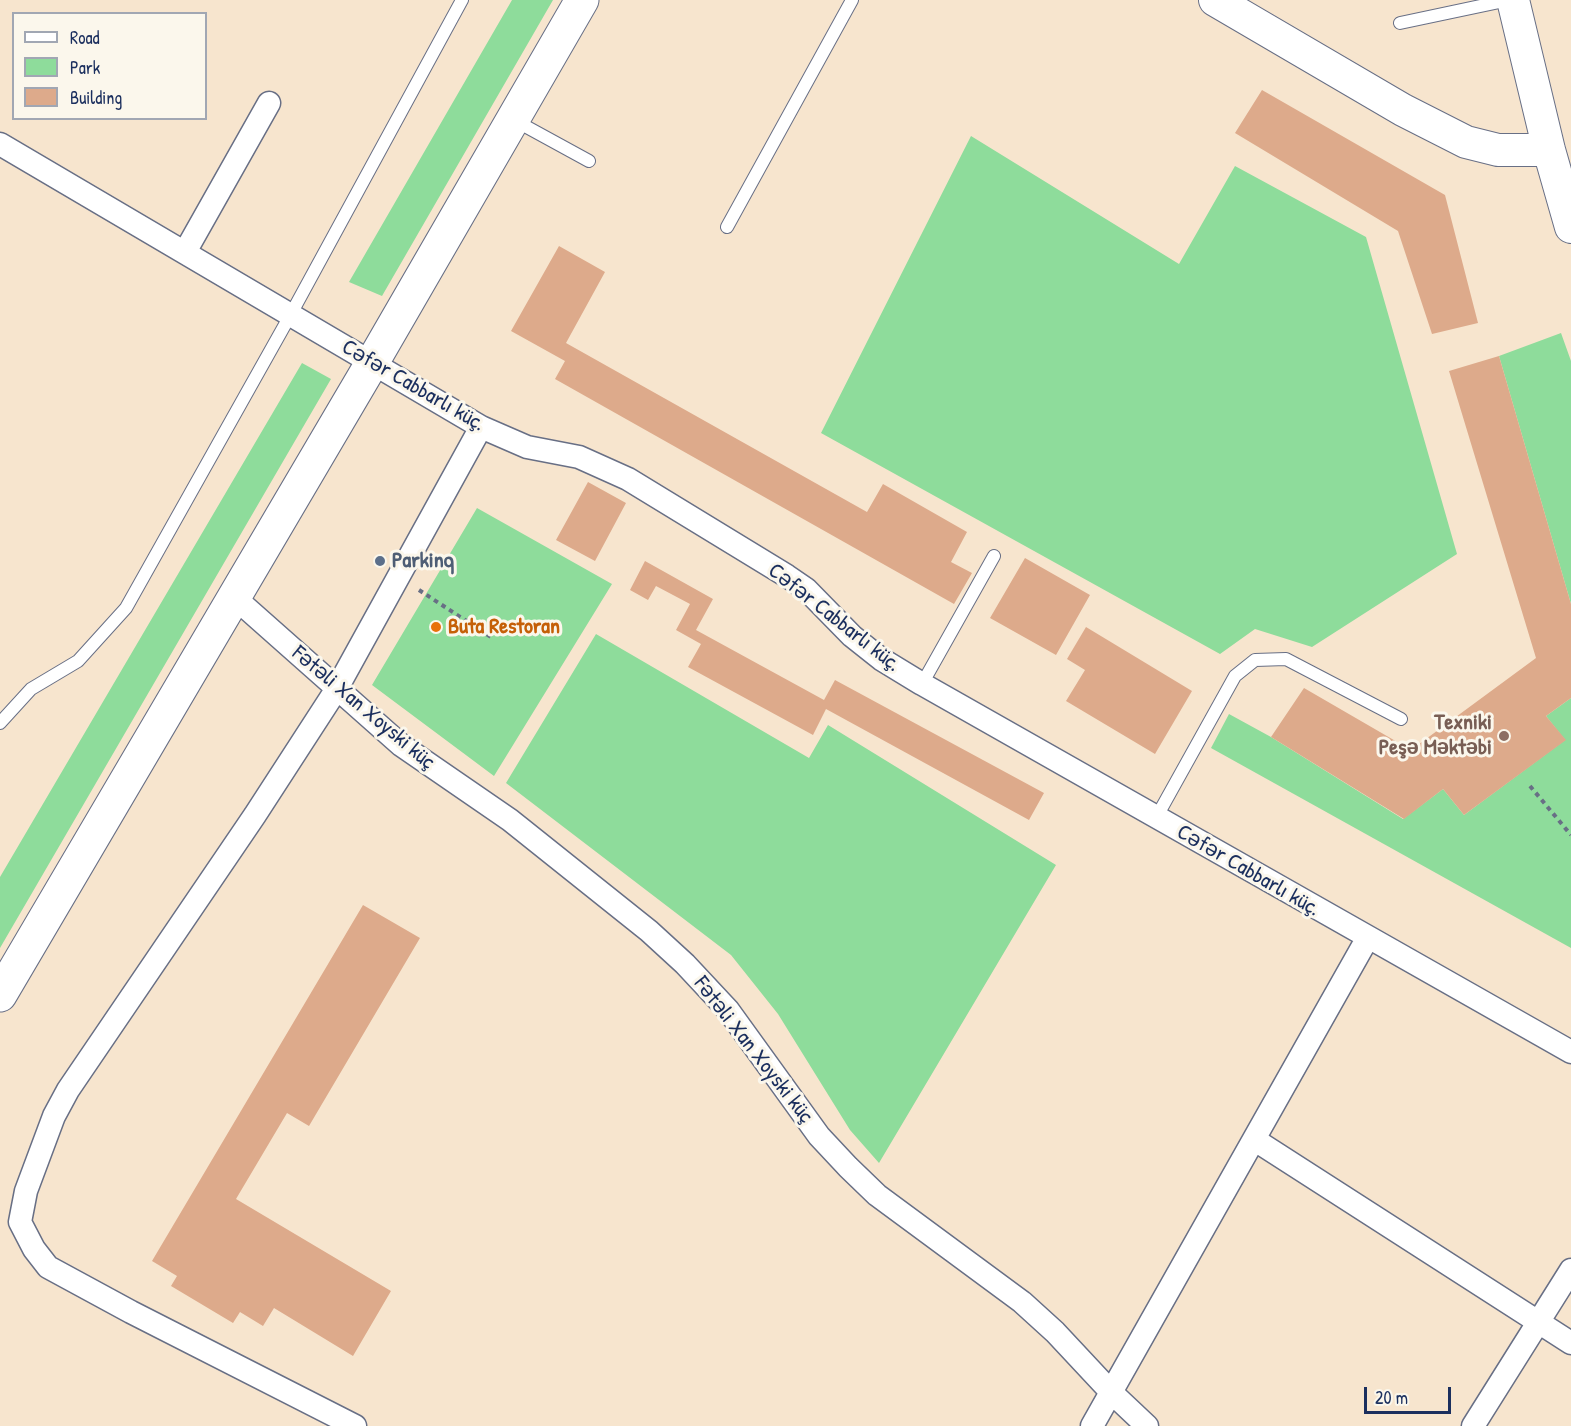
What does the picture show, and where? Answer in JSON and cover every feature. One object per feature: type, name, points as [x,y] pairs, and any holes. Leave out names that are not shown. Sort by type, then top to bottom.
[{"type":"highway","points":[[0,994],[372,363],[582,0]]},
{"type":"street","points":[[1215,0],[1403,110],[1466,142],[1498,150],[1548,150]]},
{"type":"street","points":[[1511,0],[1548,150],[1571,227]]},
{"type":"street","points":[[185,252],[269,103]]},
{"type":"street","name":"Cəfər Cabbarlı küç.","points":[[0,144],[481,427],[518,444],[579,457],[628,479],[806,589],[852,636],[881,659],[922,684],[1367,939],[1571,1052]]},
{"type":"street","points":[[355,1426],[48,1267],[34,1249],[20,1222],[26,1191],[54,1116],[68,1090],[249,825],[336,690],[481,427]]},
{"type":"street","name":"Fətəli Xan Xoyski küç","points":[[234,597],[336,690],[401,745],[510,820],[649,931],[685,964],[728,1010],[819,1136],[848,1167],[877,1195],[1022,1302],[1055,1332],[1112,1393],[1147,1426]]},
{"type":"street","points":[[1092,1426],[1367,939]]},
{"type":"street","points":[[1255,1140],[1571,1343]]},
{"type":"street","points":[[1473,1426],[1571,1270]]},
{"type":"lane","points":[[0,723],[4,708],[78,661],[126,608],[291,314],[462,0]]},
{"type":"lane","points":[[727,227],[852,0]]},
{"type":"lane","points":[[1400,23],[1511,0]]},
{"type":"lane","points":[[513,119],[589,162]]},
{"type":"lane","points":[[922,684],[994,556]]},
{"type":"lane","points":[[1156,818],[1235,676],[1255,660],[1286,659],[1401,719]]},
{"type":"path","points":[[398,577],[494,639]]},
{"type":"path","points":[[1530,786],[1571,835]]},
{"type":"green space","points":[[512,0],[553,0],[382,296],[349,282]]},
{"type":"green space","points":[[971,136],[1179,264],[1235,166],[1366,237],[1457,554],[1312,647],[1255,629],[1220,654],[821,433]]},
{"type":"green space","points":[[1561,333],[1571,361],[1571,604],[1499,356]]},
{"type":"green space","points":[[302,363],[331,379],[0,948],[0,877]]},
{"type":"green space","points":[[477,508],[612,584],[494,776],[372,685]]},
{"type":"green space","points":[[596,634],[809,758],[828,725],[1056,865],[879,1163],[850,1130],[778,1014],[731,955],[506,783]]},
{"type":"green space","points":[[1571,698],[1571,948],[1211,748],[1229,714],[1271,737],[1403,819],[1443,789],[1464,815],[1565,740],[1546,716]]},
{"type":"building","points":[[1262,90],[1445,195],[1478,323],[1432,334],[1398,231],[1235,133]]},
{"type":"building","points":[[559,246],[605,272],[566,343],[867,512],[883,484],[967,532],[951,562],[972,573],[954,604],[555,379],[565,361],[511,331]]},
{"type":"building","points":[[1499,356],[1571,604],[1571,698],[1546,716],[1566,740],[1464,815],[1443,789],[1404,819],[1271,737],[1304,688],[1411,750],[1536,658],[1449,371]]},
{"type":"building","points":[[588,482],[626,503],[595,561],[556,540]]},
{"type":"building","points":[[1025,558],[1090,595],[1056,655],[990,618]]},
{"type":"building","points":[[645,561],[713,599],[696,630],[824,700],[835,680],[1044,793],[1029,820],[826,709],[813,735],[688,667],[701,644],[676,630],[690,604],[656,586],[648,600],[630,590]]},
{"type":"building","points":[[1086,627],[1192,691],[1155,754],[1066,701],[1085,670],[1067,659]]},
{"type":"building","points":[[363,905],[420,938],[309,1126],[287,1113],[236,1199],[391,1291],[353,1356],[274,1308],[263,1326],[240,1312],[233,1323],[171,1286],[177,1276],[152,1261]]},
{"type":"place","name":"Parkinq","points":[[380,561]]},
{"type":"place","name":"Buta Restoran","points":[[436,627]]},
{"type":"place","name":"Texniki Peşə Məktəbi","points":[[1504,736]]}]
